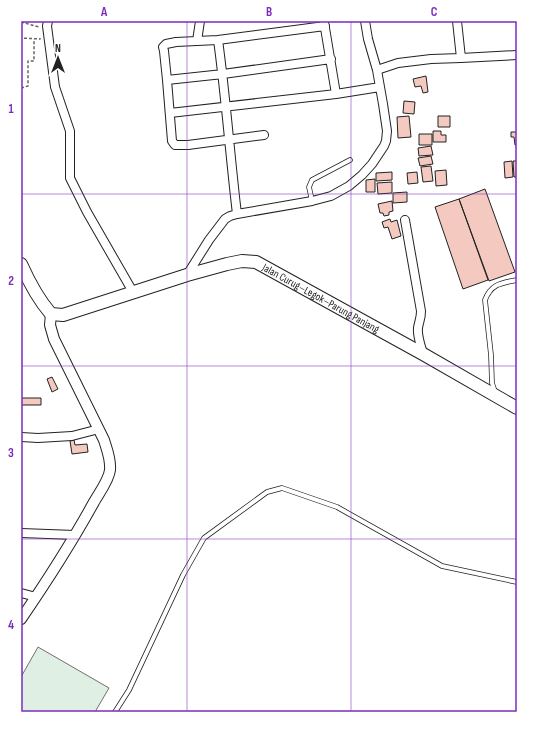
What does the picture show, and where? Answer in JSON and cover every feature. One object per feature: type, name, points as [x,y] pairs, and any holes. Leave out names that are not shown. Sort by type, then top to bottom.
[{"type":"main road","name":"Jalan Curug–Legok–Parung Panjang","points":[[51,314],[63,315],[187,275],[227,264],[242,261],[256,262],[423,354],[497,398],[517,408]]},
{"type":"main road","points":[[21,264],[38,296],[51,314]]},
{"type":"street","points":[[197,41],[200,21]]},
{"type":"street","points":[[187,275],[209,240],[230,216],[312,201],[331,196],[348,186],[362,175],[372,164],[384,146],[387,131],[377,70],[368,40],[365,21]]},
{"type":"street","points":[[457,21],[461,58]]},
{"type":"street","points":[[264,135],[188,145],[175,145],[172,141],[164,51],[166,44],[176,42],[218,40],[325,23],[336,94]]},
{"type":"street","points":[[45,25],[55,87],[70,131],[70,178],[133,292]]},
{"type":"street","points":[[218,40],[223,74],[225,107],[230,140],[237,214]]},
{"type":"street","points":[[377,70],[398,62],[517,55]]},
{"type":"street","points":[[167,80],[331,59]]},
{"type":"street","points":[[170,113],[336,94],[380,87]]},
{"type":"street","points":[[404,220],[420,306],[421,319],[418,326],[418,331],[423,354]]},
{"type":"street","points":[[21,619],[75,535],[103,487],[110,471],[108,451],[54,339],[50,325],[51,314]]},
{"type":"street","points":[[21,437],[38,438],[72,436],[99,430]]},
{"type":"street","points":[[21,533],[75,535]]},
{"type":"street","points":[[21,593],[36,597]]},
{"type":"lane","points":[[312,201],[309,187],[312,180],[350,160]]},
{"type":"lane","points":[[497,398],[492,383],[485,300],[488,292],[492,288],[503,283],[517,280]]},
{"type":"lane","points":[[115,712],[129,690],[183,575],[204,538],[267,492],[282,488],[337,507],[442,566],[517,582]]},
{"type":"path","points":[[21,22],[45,25],[40,40],[21,38]]},
{"type":"path","points":[[21,88],[28,86],[28,61],[34,61],[34,39]]},
{"type":"green space","points":[[38,647],[109,688],[95,712],[21,712],[21,677]]},
{"type":"building","points":[[426,76],[428,92],[423,93],[421,86],[415,87],[413,79]]},
{"type":"building","points":[[404,101],[415,102],[414,114],[403,113]]},
{"type":"building","points":[[409,116],[411,137],[398,138],[397,117]]},
{"type":"building","points":[[438,116],[450,116],[450,127],[438,127]]},
{"type":"building","points":[[433,131],[441,131],[441,135],[446,135],[446,142],[433,142]]},
{"type":"building","points":[[511,132],[517,132],[517,145],[515,145],[514,137],[511,137]]},
{"type":"building","points":[[419,134],[432,134],[432,145],[419,145]]},
{"type":"building","points":[[431,146],[433,155],[419,156],[418,148]]},
{"type":"building","points":[[431,156],[433,164],[420,166],[418,158]]},
{"type":"building","points":[[512,161],[513,177],[505,178],[504,162]]},
{"type":"building","points":[[513,161],[517,161],[517,177],[514,177]]},
{"type":"building","points":[[431,166],[433,181],[423,182],[421,167]]},
{"type":"building","points":[[446,170],[447,185],[436,186],[435,171]]},
{"type":"building","points":[[392,172],[392,180],[376,181],[376,173]]},
{"type":"building","points":[[417,172],[418,183],[408,184],[407,173]]},
{"type":"building","points":[[375,179],[375,192],[366,192],[366,180]]},
{"type":"building","points":[[392,182],[392,193],[378,194],[377,183]]},
{"type":"building","points":[[485,189],[515,272],[489,281],[459,199]]},
{"type":"building","points":[[407,192],[407,202],[393,203],[393,193]]},
{"type":"building","points":[[459,199],[488,280],[463,289],[435,207]]},
{"type":"building","points":[[392,201],[393,211],[389,212],[389,215],[384,216],[383,213],[380,213],[378,204]]},
{"type":"building","points":[[390,219],[391,222],[397,220],[401,236],[392,239],[388,227],[384,228],[382,222]]},
{"type":"building","points":[[52,377],[58,389],[52,392],[47,379]]},
{"type":"building","points":[[21,398],[41,398],[41,405],[21,405]]},
{"type":"building","points":[[74,440],[75,445],[87,444],[88,452],[72,454],[70,441]]}]
